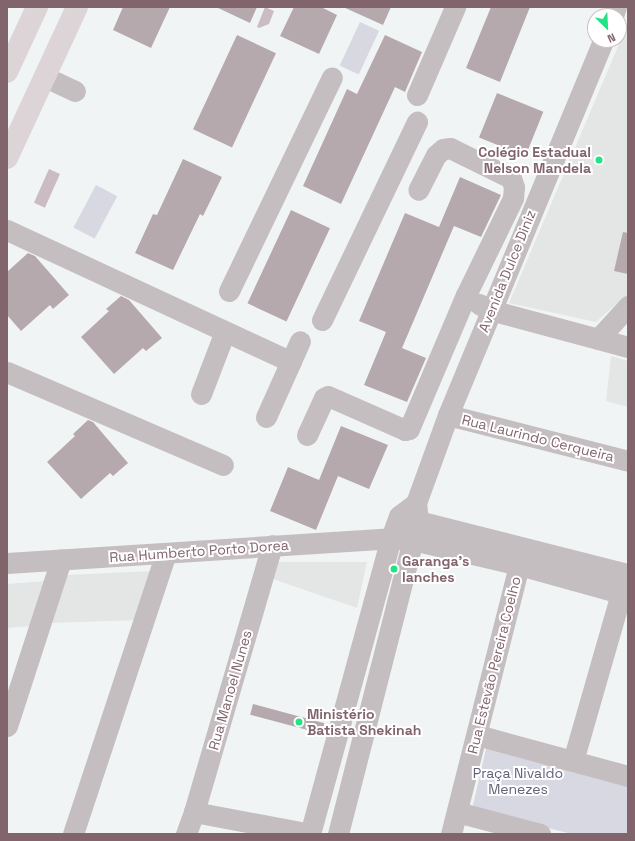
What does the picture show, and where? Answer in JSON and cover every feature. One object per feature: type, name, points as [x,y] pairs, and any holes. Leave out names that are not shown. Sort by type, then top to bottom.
[{"type":"main road","points":[[7,72],[37,7]]},
{"type":"main road","points":[[7,158],[77,7]]},
{"type":"street","points":[[417,95],[455,7]]},
{"type":"street","name":"Avenida Dulce Diniz","points":[[338,834],[412,520],[448,415],[490,310],[600,48]]},
{"type":"street","points":[[45,77],[75,91]]},
{"type":"street","points":[[229,291],[332,77]]},
{"type":"street","points":[[322,320],[417,122]]},
{"type":"street","points":[[307,435],[324,398],[328,396],[405,430],[409,428],[466,295],[513,198],[514,187],[511,178],[450,148],[443,149],[436,155],[418,190]]},
{"type":"street","points":[[7,230],[291,362]]},
{"type":"street","points":[[466,295],[490,310],[628,347]]},
{"type":"street","points":[[598,339],[628,306]]},
{"type":"street","points":[[201,394],[225,331]]},
{"type":"street","points":[[266,417],[300,341]]},
{"type":"street","points":[[7,372],[223,465]]},
{"type":"street","name":"Rua Laurindo Cerqueira","points":[[448,415],[628,461]]},
{"type":"street","points":[[412,520],[519,565],[625,594],[573,761]]},
{"type":"street","points":[[412,520],[628,574]]},
{"type":"street","name":"Rua Humberto Porto Dorea","points":[[7,564],[391,538],[412,520]]},
{"type":"street","points":[[194,812],[310,834],[391,538]]},
{"type":"street","name":"Rua Manoel Nunes","points":[[186,834],[194,812],[272,545]]},
{"type":"street","points":[[73,834],[166,553]]},
{"type":"street","points":[[7,726],[61,560]]},
{"type":"street","name":"Rua Estevão Pereira Coelho","points":[[451,834],[519,565]]},
{"type":"street","points":[[477,736],[628,776]]},
{"type":"street","points":[[457,812],[540,834]]},
{"type":"shaded area","points":[[265,7],[274,11],[269,24],[259,28],[257,27]]},
{"type":"shaded area","name":"Colégio Estadual Nelson Mandela","points":[[628,23],[628,297],[624,297],[596,322],[509,303],[617,48],[627,48]]},
{"type":"shaded area","points":[[49,169],[60,174],[45,208],[34,203]]},
{"type":"shaded area","points":[[611,356],[628,361],[628,407],[606,401]]},
{"type":"shaded area","points":[[277,562],[367,562],[357,608],[273,579]]},
{"type":"shaded area","points":[[155,571],[141,620],[49,623],[66,575]]},
{"type":"shaded area","points":[[47,581],[31,626],[7,628],[7,584]]},
{"type":"green space","points":[[360,22],[379,31],[359,74],[340,66]]},
{"type":"green space","points":[[96,185],[117,196],[95,239],[73,227]]},
{"type":"green space","name":"Praça Nivaldo Menezes","points":[[490,732],[628,771],[628,834],[572,834],[472,809]]},
{"type":"building","points":[[123,7],[170,7],[151,48],[113,30]]},
{"type":"building","points":[[216,7],[257,7],[250,23]]},
{"type":"building","points":[[294,7],[321,7],[337,15],[319,54],[280,36]]},
{"type":"building","points":[[343,7],[391,7],[383,25]]},
{"type":"building","points":[[491,7],[530,7],[500,82],[466,68]]},
{"type":"building","points":[[237,35],[276,53],[232,147],[193,129]]},
{"type":"building","points":[[385,35],[422,52],[405,92],[395,87],[341,204],[303,186],[347,89],[357,94]]},
{"type":"building","points":[[497,93],[543,112],[525,156],[479,138]]},
{"type":"building","points":[[183,159],[222,177],[203,216],[200,214],[173,270],[135,253],[153,214],[157,215]]},
{"type":"building","points":[[460,177],[501,195],[481,237],[454,226],[402,348],[426,358],[407,402],[364,385],[386,332],[359,321],[405,213],[439,227]]},
{"type":"building","points":[[291,210],[330,228],[286,322],[247,303]]},
{"type":"building","points":[[623,232],[628,233],[628,274],[614,271]]},
{"type":"building","points":[[28,253],[35,256],[69,295],[53,309],[50,305],[21,331],[7,315],[7,272]]},
{"type":"building","points":[[121,296],[129,300],[162,338],[146,351],[143,348],[114,374],[81,337],[109,311],[106,309]]},
{"type":"building","points":[[88,420],[93,422],[128,463],[113,476],[110,473],[81,499],[47,462],[75,436],[73,434]]},
{"type":"building","points":[[341,426],[388,445],[369,489],[338,476],[316,530],[270,511],[288,467],[319,480]]},
{"type":"building","name":"Ministério Batista Shekinah","points":[[253,704],[324,723],[322,734],[250,715]]},
{"type":"place","name":"Colégio Estadual Nelson Mandela","points":[[599,160]]},
{"type":"place","name":"Garanga's lanches","points":[[394,569]]},
{"type":"place","name":"Ministério Batista Shekinah","points":[[299,722]]}]
